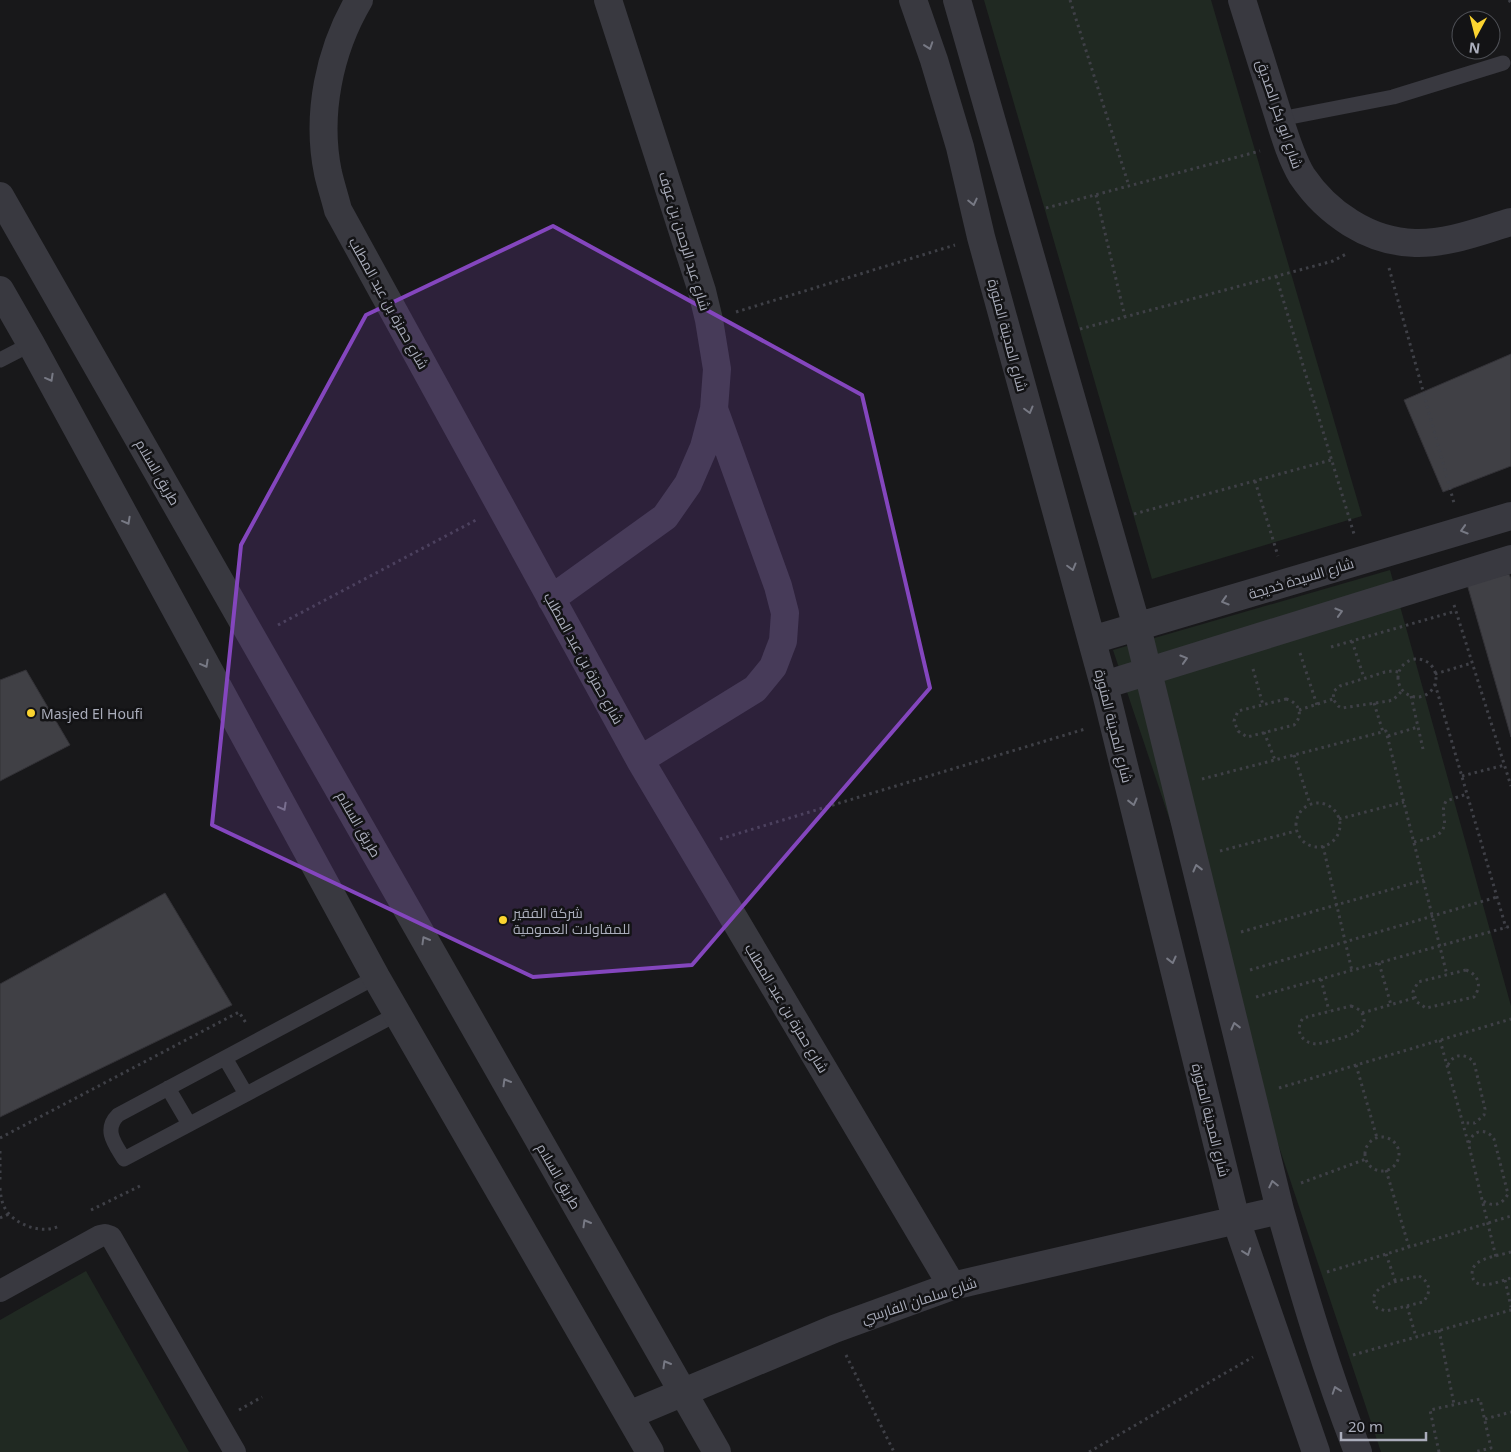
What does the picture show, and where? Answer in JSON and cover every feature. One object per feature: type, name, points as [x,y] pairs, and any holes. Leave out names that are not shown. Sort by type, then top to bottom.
[{"type":"street","name":"شارع حمزة بن عبد المطلب","points":[[359,0],[350,16],[335,53],[326,92],[324,132],[328,172],[338,210],[640,760],[952,1286]]},
{"type":"street","name":"شارع عبد الرحمن بن عوف","points":[[551,599],[665,517],[688,484],[704,447],[714,409],[717,369],[702,291],[608,0]]},
{"type":"street","name":"شارع المدينة المنورة","points":[[913,0],[934,60],[960,147],[982,237],[1104,685],[1236,1220],[1316,1452]]},
{"type":"street","points":[[957,0],[1149,670],[1277,1201],[1326,1363],[1358,1452]]},
{"type":"street","name":"شارع ابو بكر الصديق","points":[[1242,0],[1284,131],[1301,174],[1322,201],[1349,223],[1380,237],[1414,243],[1448,241],[1511,222]]},
{"type":"street","name":"طريق السلام","points":[[0,196],[717,1452]]},
{"type":"street","points":[[0,290],[376,977],[650,1452]]},
{"type":"street","points":[[640,760],[756,689],[773,667],[783,641],[785,614],[778,586],[714,409]]},
{"type":"street","name":"شارع السيدة خديجة","points":[[1092,640],[1511,516]]},
{"type":"street","points":[[1104,685],[1511,559]]},
{"type":"street","name":"شارع سلمان الفارسي","points":[[629,1415],[834,1329],[952,1286],[1236,1220],[1277,1201]]},
{"type":"street","points":[[0,1291],[100,1236],[106,1235],[111,1237],[235,1452]]},
{"type":"lane","points":[[1284,131],[1503,64]]},
{"type":"lane","points":[[0,360],[31,344]]},
{"type":"lane","points":[[376,977],[118,1115],[112,1120],[110,1133],[124,1159],[398,1014]]},
{"type":"lane","points":[[225,1058],[246,1094]]},
{"type":"lane","points":[[168,1088],[189,1124]]},
{"type":"path","points":[[1070,0],[1129,186]]},
{"type":"path","points":[[1019,215],[1129,186],[1284,131]]},
{"type":"path","points":[[1096,194],[1125,317]]},
{"type":"path","points":[[709,320],[982,237]]},
{"type":"path","points":[[1054,336],[1333,261],[1380,237],[1462,530]]},
{"type":"path","points":[[1276,276],[1362,560]]},
{"type":"path","points":[[1107,522],[1331,460]]},
{"type":"path","points":[[1255,481],[1286,583]]},
{"type":"path","points":[[253,638],[501,507]]},
{"type":"path","points":[[1446,579],[1511,786]]},
{"type":"path","points":[[1342,611],[1364,678]]},
{"type":"path","points":[[1326,648],[1456,611]]},
{"type":"path","points":[[1291,626],[1317,704]]},
{"type":"path","points":[[1243,641],[1254,670],[1263,705]]},
{"type":"path","points":[[1300,656],[1309,653]]},
{"type":"path","points":[[1435,684],[1431,691],[1425,695],[1411,696],[1402,691],[1399,686],[1398,672],[1402,666],[1414,660],[1428,663],[1436,674],[1435,684],[1506,928]]},
{"type":"path","points":[[1436,674],[1472,663]]},
{"type":"path","points":[[1398,672],[1392,671],[1364,678],[1337,688],[1333,699],[1342,708],[1394,699],[1402,691]]},
{"type":"path","points":[[1411,696],[1423,749]]},
{"type":"path","points":[[1286,699],[1292,700],[1299,710],[1300,716],[1294,725],[1247,736],[1238,731],[1234,721],[1238,711],[1263,705],[1286,699]]},
{"type":"path","points":[[1299,710],[1333,699]]},
{"type":"path","points":[[1374,703],[1383,732]]},
{"type":"path","points":[[693,847],[1112,720]]},
{"type":"path","points":[[1388,736],[1418,728]]},
{"type":"path","points":[[1177,786],[1386,731],[1447,975]]},
{"type":"path","points":[[1264,732],[1275,760]]},
{"type":"path","points":[[1294,755],[1310,804]]},
{"type":"path","points":[[1462,776],[1504,765]]},
{"type":"path","points":[[1414,842],[1437,836],[1446,824],[1443,809],[1446,801],[1467,794]]},
{"type":"path","points":[[1339,819],[1404,802]]},
{"type":"path","points":[[1310,804],[1328,805],[1335,811],[1339,819],[1340,827],[1337,836],[1323,846],[1315,847],[1307,844],[1296,831],[1296,820],[1301,810],[1310,804]]},
{"type":"path","points":[[1194,858],[1296,831]]},
{"type":"path","points":[[1323,846],[1352,970]]},
{"type":"path","points":[[1214,940],[1424,880]]},
{"type":"path","points":[[1223,978],[1497,897]]},
{"type":"path","points":[[1230,1004],[1511,926]]},
{"type":"path","points":[[1379,963],[1391,1005]]},
{"type":"path","points":[[1466,970],[1472,972],[1479,984],[1478,991],[1474,997],[1426,1008],[1421,1006],[1414,998],[1414,987],[1418,982],[1466,970]]},
{"type":"path","points":[[1321,979],[1329,1011]]},
{"type":"path","points":[[1362,1013],[1414,998]]},
{"type":"path","points":[[1351,1006],[1358,1008],[1362,1013],[1363,1027],[1359,1032],[1318,1044],[1305,1041],[1299,1030],[1299,1023],[1303,1018],[1351,1006]]},
{"type":"path","points":[[0,1138],[239,1012],[256,1041]]},
{"type":"path","points":[[1252,1096],[1511,1019]]},
{"type":"path","points":[[1440,1040],[1469,1146],[1496,1257]]},
{"type":"path","points":[[1447,1065],[1456,1056],[1463,1055],[1470,1057],[1474,1062],[1485,1109],[1484,1115],[1475,1123],[1463,1123]]},
{"type":"path","points":[[1356,1065],[1377,1138]]},
{"type":"path","points":[[1469,1146],[1473,1134],[1479,1131],[1491,1134],[1508,1194],[1500,1204],[1487,1204],[1482,1200]]},
{"type":"path","points":[[1377,1138],[1389,1138],[1395,1142],[1399,1149],[1400,1156],[1397,1164],[1391,1169],[1376,1170],[1366,1159],[1365,1151],[1368,1144],[1377,1138]]},
{"type":"path","points":[[0,1151],[0,1180]]},
{"type":"path","points":[[1277,1201],[1366,1159]]},
{"type":"path","points":[[1386,1170],[1409,1247]]},
{"type":"path","points":[[90,1210],[140,1186]]},
{"type":"path","points":[[0,1188],[1,1201],[9,1214],[21,1222],[37,1229],[45,1230],[61,1225]]},
{"type":"path","points":[[0,1218],[9,1214]]},
{"type":"path","points":[[1300,1280],[1511,1216]]},
{"type":"path","points":[[1511,1252],[1479,1262],[1473,1269],[1474,1278],[1485,1285],[1511,1278]]},
{"type":"path","points":[[1386,1254],[1396,1283]]},
{"type":"path","points":[[1418,1276],[1427,1282],[1429,1292],[1427,1298],[1423,1302],[1382,1310],[1374,1304],[1373,1295],[1380,1288],[1396,1283],[1418,1276]]},
{"type":"path","points":[[1326,1363],[1511,1308],[1505,1280]]},
{"type":"path","points":[[1406,1306],[1416,1337]]},
{"type":"path","points":[[834,1329],[894,1452]]},
{"type":"path","points":[[1439,1330],[1454,1404]]},
{"type":"path","points":[[1089,1452],[1279,1342]]},
{"type":"path","points":[[1439,1452],[1430,1410],[1480,1398],[1491,1448],[1474,1452]]},
{"type":"path","points":[[1485,1419],[1511,1412]]},
{"type":"highlighted area","points":[[553,226],[862,395],[930,688],[692,965],[533,977],[212,825],[241,545],[366,315]]},
{"type":"shaded area","points":[[984,0],[1211,0],[1362,516],[1152,579]]},
{"type":"shaded area","points":[[1390,570],[1511,1006],[1511,1452],[1381,1452],[1113,650]]},
{"type":"shaded area","points":[[86,1271],[189,1452],[0,1452],[0,1320]]},
{"type":"building","points":[[1511,354],[1511,466],[1443,492],[1404,400]]},
{"type":"building","points":[[1509,574],[1511,579],[1511,737],[1467,584]]},
{"type":"building","points":[[26,670],[70,745],[0,781],[0,680]]},
{"type":"building","points":[[165,893],[232,1005],[0,1117],[0,984]]},
{"type":"place","name":"Masjed El Houfi","points":[[31,713]]},
{"type":"place","name":"شركة الفقير للمقاولات العمومية","points":[[503,920]]}]
